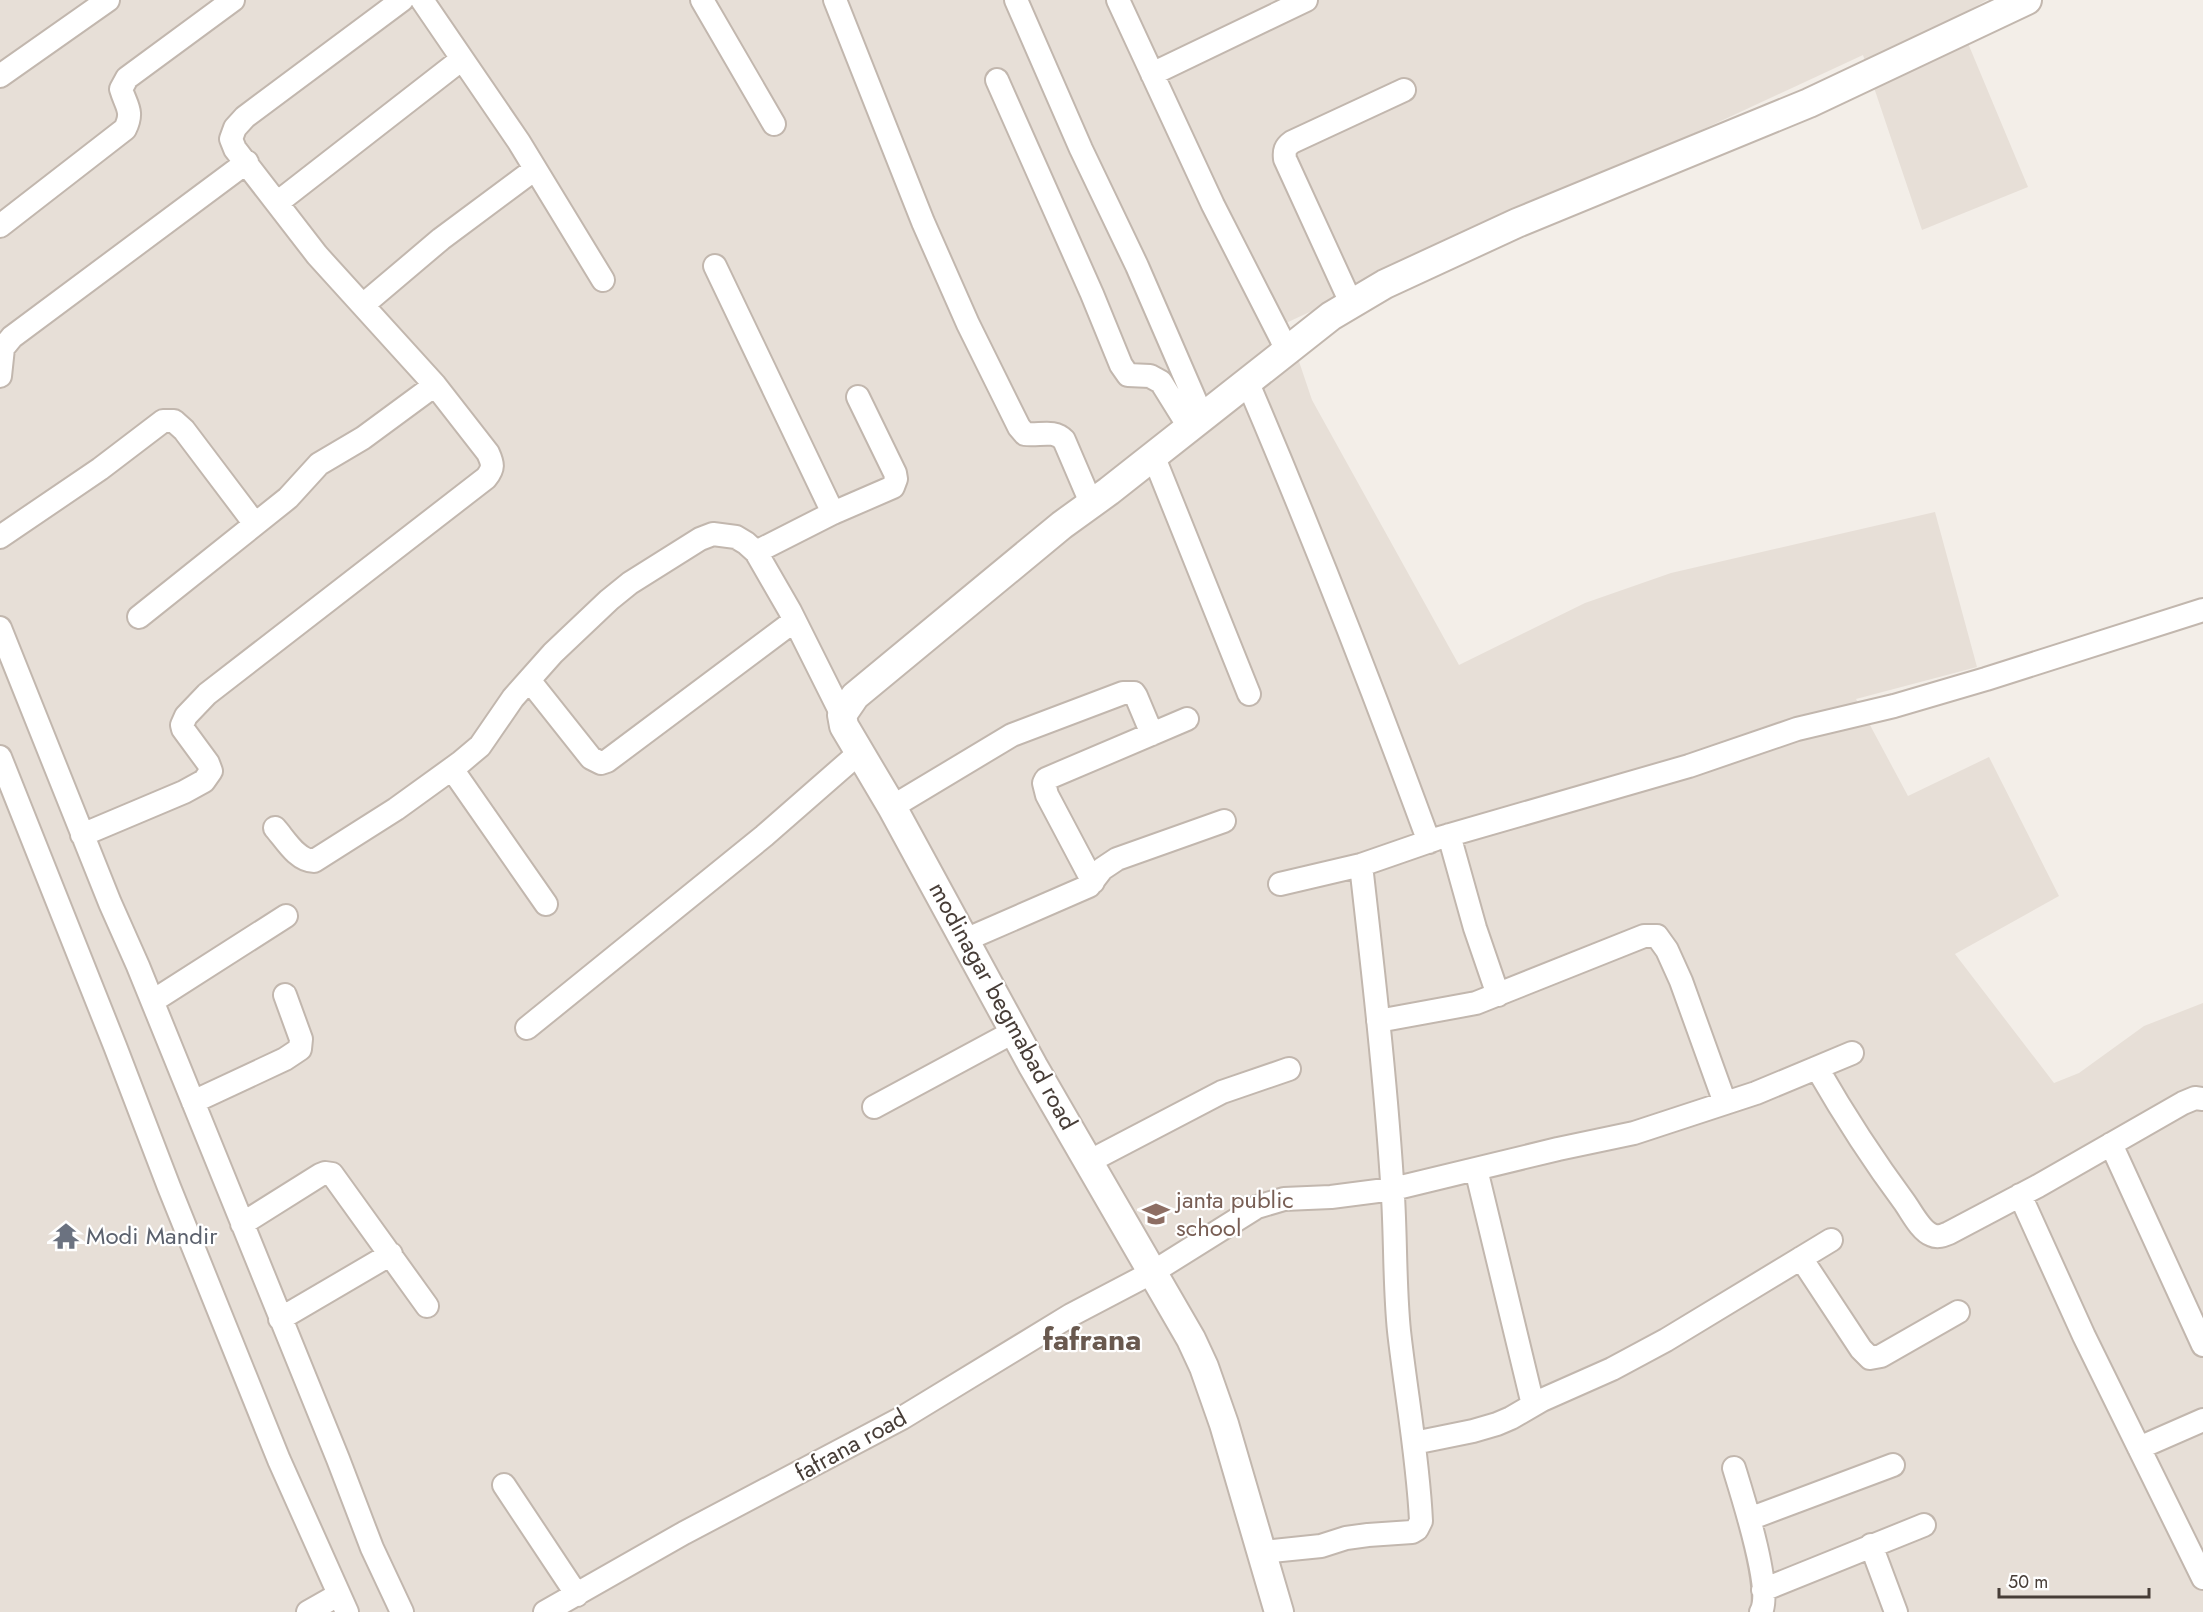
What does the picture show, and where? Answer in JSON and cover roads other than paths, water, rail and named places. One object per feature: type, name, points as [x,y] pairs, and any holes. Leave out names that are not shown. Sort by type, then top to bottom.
[{"type":"street","points":[[0,76],[108,0]]},
{"type":"street","points":[[0,226],[125,129],[130,118],[121,89],[127,78],[233,0]]},
{"type":"street","points":[[82,835],[184,792],[204,781],[211,771],[208,763],[183,729],[182,725],[186,716],[207,694],[486,478],[493,470],[488,453],[435,385],[317,255],[235,149],[231,139],[235,128],[245,117],[402,0]]},
{"type":"street","points":[[422,0],[519,142],[603,279]]},
{"type":"street","points":[[702,0],[774,124]]},
{"type":"street","points":[[835,0],[923,222],[968,324],[1019,427],[1025,434],[1059,434],[1099,497]]},
{"type":"street","points":[[1016,0],[1081,150],[1137,267],[1196,421]]},
{"type":"street","points":[[1118,0],[1213,205],[1287,350]]},
{"type":"street","points":[[275,828],[299,855],[308,861],[314,861],[396,809],[480,746],[506,706],[553,653],[609,600],[630,583],[700,538],[713,534],[726,535],[746,543],[756,552],[842,715],[855,696],[1099,497],[1287,350],[1352,303],[1384,285],[1517,223],[1809,103],[2027,0]]},
{"type":"street","points":[[1152,74],[1292,3]]},
{"type":"street","points":[[278,203],[462,59]]},
{"type":"street","points":[[998,80],[1121,365],[1128,375],[1150,376],[1161,382],[1196,421]]},
{"type":"street","points":[[1352,303],[1285,159],[1284,152],[1292,142],[1404,90]]},
{"type":"street","points":[[0,376],[3,348],[12,337],[247,162]]},
{"type":"street","points":[[363,306],[441,239],[535,169]]},
{"type":"street","points":[[715,266],[833,513]]},
{"type":"street","points":[[1247,381],[1439,838],[1498,995]]},
{"type":"street","points":[[139,617],[288,498],[319,464],[363,438],[435,385]]},
{"type":"street","points":[[756,552],[833,513],[887,490],[896,483],[895,474],[858,397]]},
{"type":"street","points":[[0,537],[100,469],[163,421],[174,421],[184,429],[255,524]]},
{"type":"street","points":[[1153,455],[1249,694]]},
{"type":"street","points":[[1280,884],[1361,865],[1439,838],[1689,766],[1797,729],[1894,706],[2203,610]]},
{"type":"street","points":[[529,680],[591,758],[601,763],[616,755],[794,621]]},
{"type":"street","points":[[0,628],[82,835],[153,1001],[372,1548],[402,1612]]},
{"type":"street","points":[[892,807],[1012,735],[1123,693],[1130,692],[1136,696],[1152,734]]},
{"type":"street","name":"modinagar begmabad road","points":[[842,715],[844,726],[892,807],[1015,1031],[1154,1272],[1204,1367],[1224,1424],[1279,1612]]},
{"type":"street","points":[[1093,882],[1047,795],[1044,783],[1050,776],[1187,718]]},
{"type":"street","points":[[527,1028],[764,836],[859,753]]},
{"type":"street","points":[[0,757],[279,1460],[343,1604],[308,1612]]},
{"type":"street","points":[[452,769],[546,903]]},
{"type":"street","points":[[965,940],[1080,891],[1093,882],[1102,869],[1117,859],[1224,821]]},
{"type":"street","points":[[1263,1552],[1325,1545],[1346,1538],[1413,1532],[1418,1529],[1421,1521],[1414,1443],[1399,1331],[1393,1189],[1361,865]]},
{"type":"street","points":[[153,1001],[286,916]]},
{"type":"street","points":[[1378,1021],[1476,1003],[1644,936],[1657,936],[1667,950],[1680,981],[1725,1103]]},
{"type":"street","points":[[193,1102],[285,1059],[300,1049],[301,1039],[285,995]]},
{"type":"street","points":[[874,1107],[1015,1031]]},
{"type":"street","name":"fafrana road","points":[[545,1612],[684,1533],[902,1418],[1071,1315],[1154,1272],[1257,1207],[1284,1199],[1352,1196],[1393,1189],[1634,1133],[1756,1094],[1852,1053]]},
{"type":"street","points":[[1817,1068],[1851,1127],[1913,1215],[1931,1235],[1939,1236],[1949,1233],[2020,1195],[2183,1103],[2195,1098],[2203,1099]]},
{"type":"street","points":[[1090,1161],[1222,1092],[1289,1069]]},
{"type":"street","points":[[2110,1144],[2193,1300],[2203,1345]]},
{"type":"street","points":[[1476,1169],[1533,1405]]},
{"type":"street","points":[[242,1224],[320,1175],[329,1173],[336,1178],[427,1306]]},
{"type":"street","points":[[2020,1195],[2203,1578]]},
{"type":"street","points":[[1414,1443],[1497,1424],[1612,1369],[1666,1340],[1831,1240]]},
{"type":"street","points":[[280,1319],[391,1254]]},
{"type":"street","points":[[1801,1258],[1860,1349],[1870,1358],[1881,1356],[1958,1312]]},
{"type":"street","points":[[2139,1448],[2203,1420]]},
{"type":"street","points":[[1749,1519],[1893,1465]]},
{"type":"street","points":[[1734,1468],[1749,1519],[1764,1605],[1871,1545],[1924,1525]]},
{"type":"street","points":[[504,1485],[577,1594]]},
{"type":"street","points":[[1871,1545],[1896,1612]]},
{"type":"place","name":"janta public school","points":[[1156,1214]]},
{"type":"place","name":"Modi Mandir","points":[[66,1236]]},
{"type":"district","name":"fafrana","points":[[1092,1340]]}]
